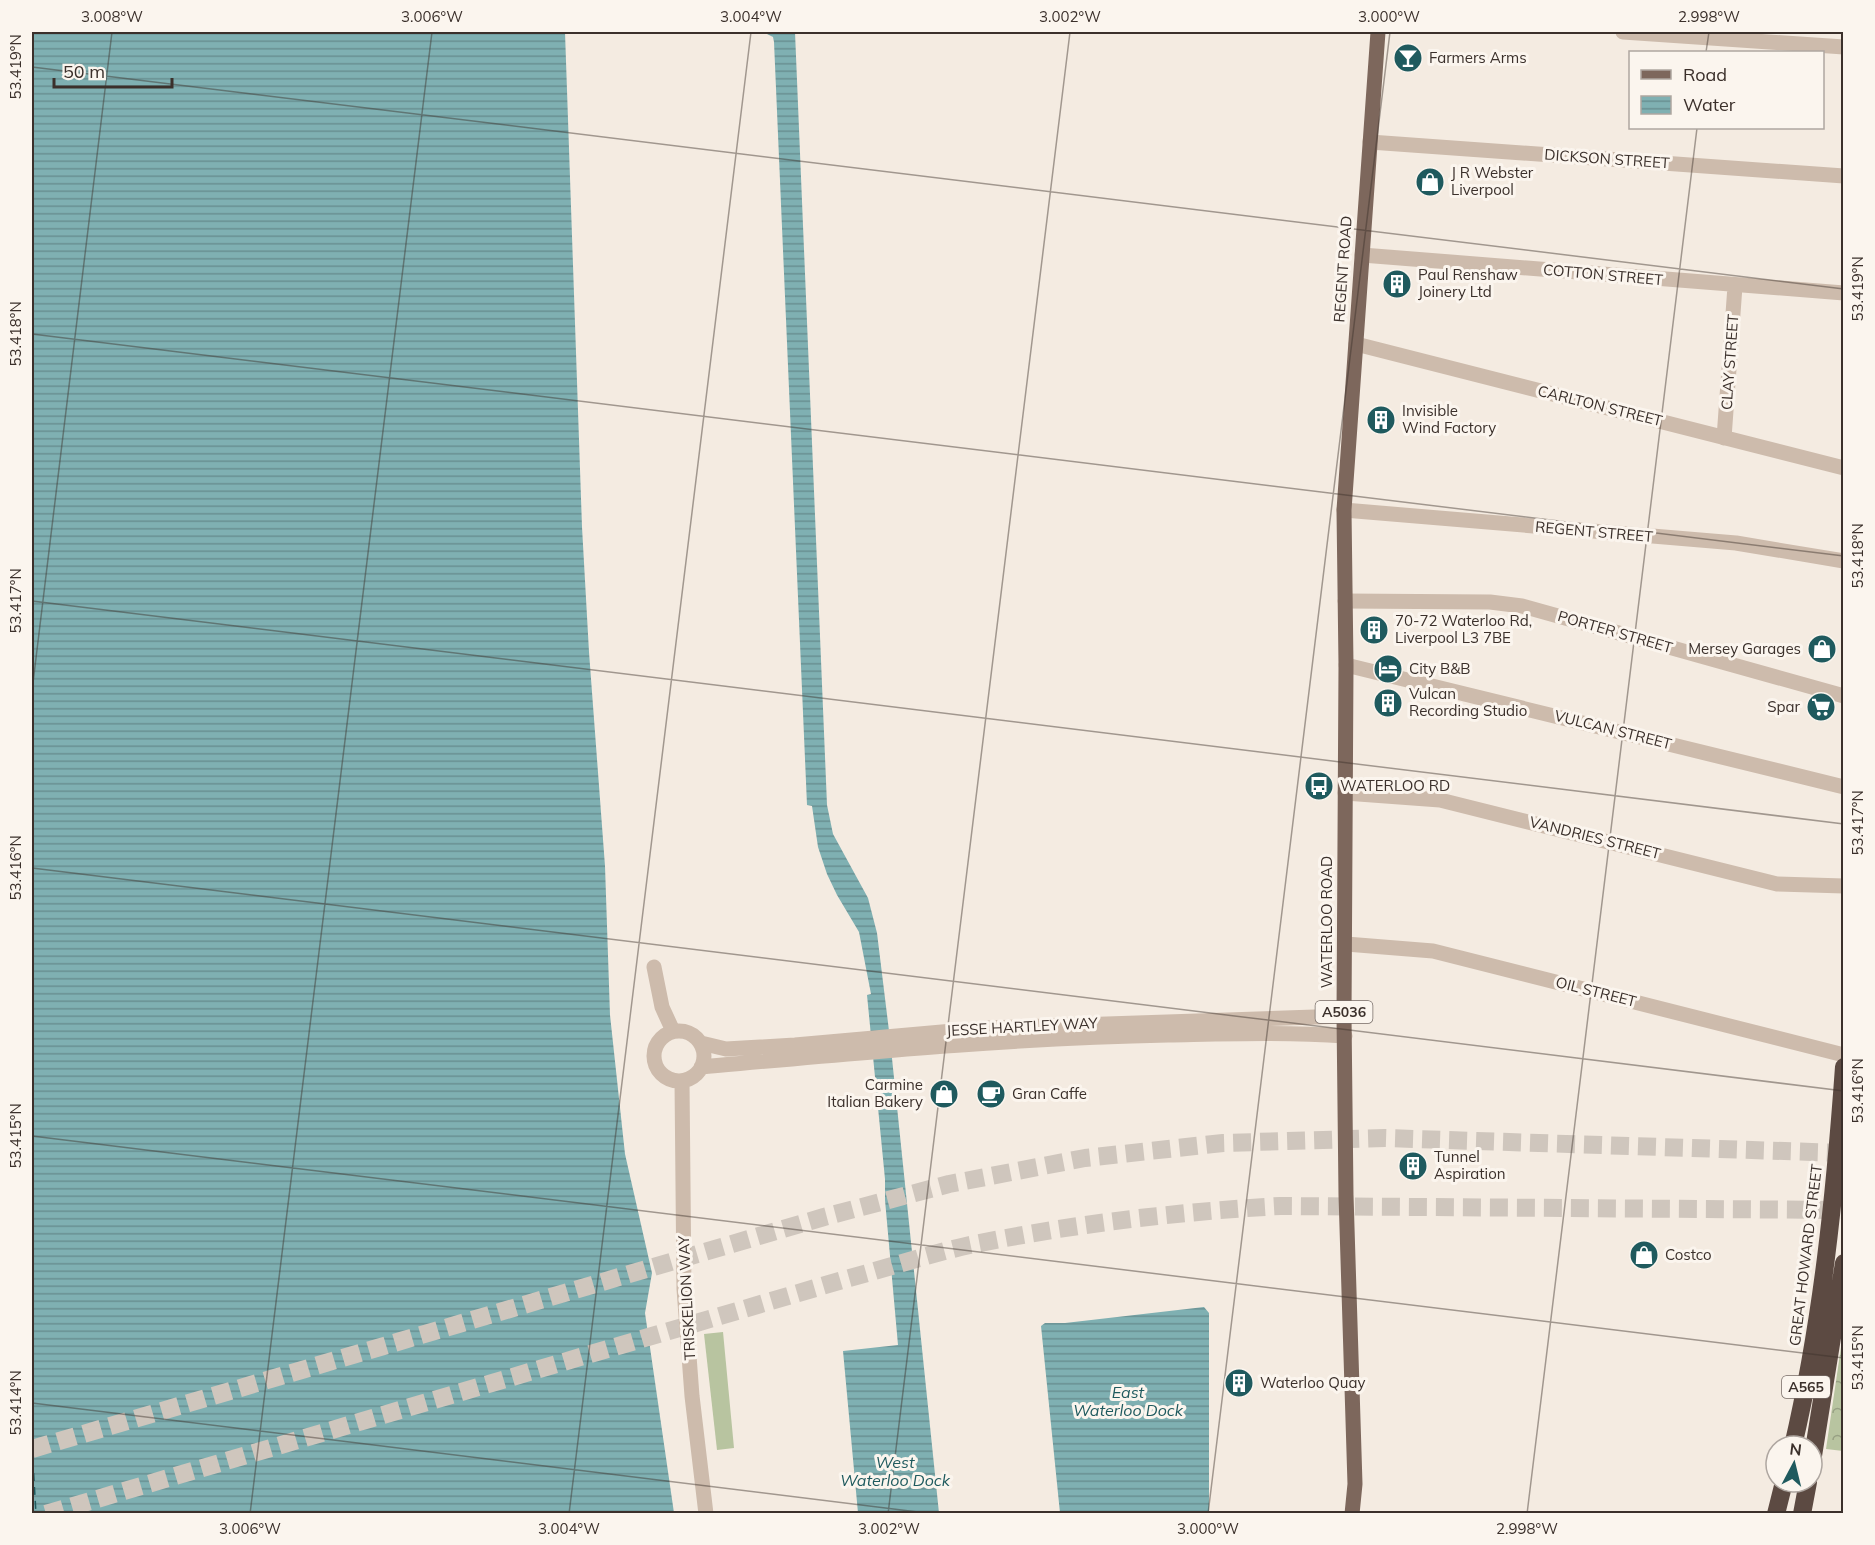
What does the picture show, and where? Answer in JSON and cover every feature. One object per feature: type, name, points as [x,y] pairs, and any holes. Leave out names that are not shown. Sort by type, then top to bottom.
[{"type":"highway","name":"GREAT HOWARD STREET","points":[[1817,1434],[1834,1330],[1844,1067]]},
{"type":"highway","name":"GREAT HOWARD STREET","points":[[1796,1434],[1816,1327],[1838,1263]]},
{"type":"highway","points":[[1776,1514],[1781,1494]]},
{"type":"highway","points":[[1802,1514],[1806,1494]]},
{"type":"main road","name":"REGENT ROAD","points":[[1344,510],[1378,32]]},
{"type":"main road","name":"WATERLOO ROAD","points":[[1344,510],[1346,665],[1344,1016],[1346,1195],[1355,1484],[1352,1514]]},
{"type":"street","points":[[1623,32],[1844,47]]},
{"type":"street","name":"DICKSON STREET","points":[[1370,142],[1844,176]]},
{"type":"street","name":"COTTON STREET","points":[[1362,255],[1844,293]]},
{"type":"street","name":"CLAY STREET","points":[[1724,438],[1735,285]]},
{"type":"street","name":"CARLTON STREET","points":[[1356,344],[1838,467]]},
{"type":"street","name":"REGENT STREET","points":[[1344,510],[1736,543],[1844,561]]},
{"type":"street","name":"PORTER STREET","points":[[1345,601],[1490,602],[1522,606],[1844,696]]},
{"type":"street","name":"VULCAN STREET","points":[[1346,665],[1844,787]]},
{"type":"street","name":"VANDRIES STREET","points":[[1345,793],[1440,800],[1777,884],[1844,886]]},
{"type":"street","name":"OIL STREET","points":[[1346,944],[1433,951],[1844,1055]]},
{"type":"street","points":[[654,967],[662,1007],[672,1031]]},
{"type":"street","name":"JESSE HARTLEY WAY","points":[[701,1067],[796,1051],[1088,1023],[1344,1016]]},
{"type":"street","points":[[672,1031],[689,1033],[701,1043],[704,1051],[701,1067],[690,1078],[682,1081],[666,1078],[655,1065],[654,1048],[664,1035],[672,1031]]},
{"type":"street","name":"JESSE HARTLEY WAY","points":[[933,1039],[1295,1033],[1345,1036]]},
{"type":"street","name":"JESSE HARTLEY WAY","points":[[701,1043],[726,1049],[796,1051]]},
{"type":"street","name":"TRISKELION WAY","points":[[682,1081],[684,1289],[692,1396],[706,1514]]},
{"type":"green space","points":[[723,1332],[734,1448],[717,1450],[704,1334]]},
{"type":"green space","points":[[1843,1345],[1843,1451],[1826,1449]]},
{"type":"water","points":[[32,32],[565,32],[582,527],[605,866],[610,1015],[625,1154],[652,1273],[645,1313],[674,1513],[32,1513]]},
{"type":"water","name":"West Waterloo Dock","points":[[763,32],[795,32],[827,805],[833,834],[868,898],[877,933],[939,1513],[858,1513],[843,1351],[898,1345],[867,995],[871,994],[859,932],[827,874],[818,847],[812,806],[807,805],[774,42],[773,37]]},
{"type":"water","name":"East Waterloo Dock","points":[[1204,1307],[1209,1313],[1209,1513],[1060,1513],[1041,1326],[1045,1323],[1065,1323]]},
{"type":"ferry route","points":[[32,1445],[36,1514]]},
{"type":"tunnel","points":[[32,1449],[824,1217],[949,1184],[1085,1158],[1223,1143],[1385,1138],[1844,1153]]},
{"type":"tunnel","points":[[46,1514],[846,1279],[970,1245],[1047,1231],[1163,1215],[1280,1206],[1844,1210]]},
{"type":"place","name":"Farmers Arms","points":[[1408,58]]},
{"type":"place","name":"J R Webster Liverpool","points":[[1430,182]]},
{"type":"place","name":"Paul Renshaw Joinery Ltd","points":[[1397,284]]},
{"type":"place","name":"Invisible Wind Factory","points":[[1381,420]]},
{"type":"place","name":"70-72 Waterloo Rd, Liverpool L3 7BE","points":[[1374,630]]},
{"type":"place","name":"Mersey Garages","points":[[1822,649]]},
{"type":"place","name":"City B&B","points":[[1388,669]]},
{"type":"place","name":"Vulcan Recording Studio","points":[[1388,703]]},
{"type":"place","name":"Spar","points":[[1821,707]]},
{"type":"place","name":"WATERLOO RD","points":[[1319,786]]},
{"type":"place","name":"Carmine Italian Bakery","points":[[944,1094]]},
{"type":"place","name":"Gran Caffe","points":[[991,1094]]},
{"type":"place","name":"Tunnel Aspiration","points":[[1413,1166]]},
{"type":"place","name":"Costco","points":[[1644,1255]]},
{"type":"place","name":"Waterloo Quay","points":[[1239,1383]]}]
